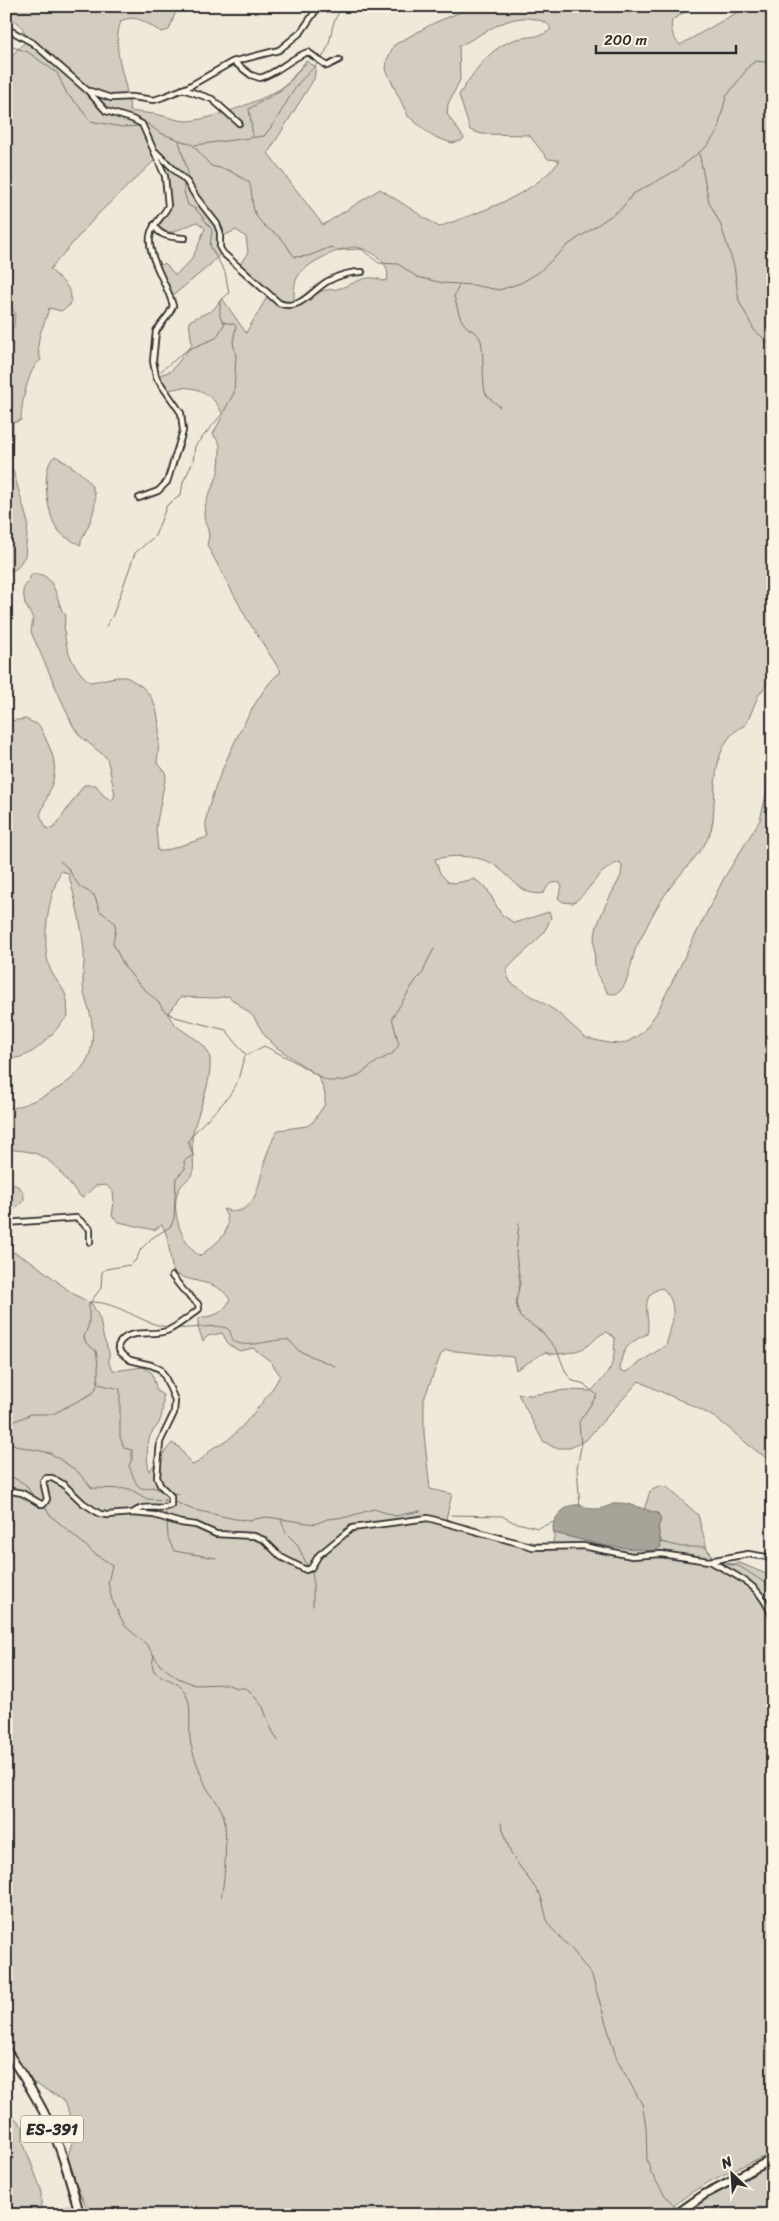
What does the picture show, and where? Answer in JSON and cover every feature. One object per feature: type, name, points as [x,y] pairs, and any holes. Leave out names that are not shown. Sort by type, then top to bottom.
[{"type":"main road","name":"ES-391","points":[[6,2050],[36,2097],[50,2125],[66,2166],[80,2215]]},
{"type":"main road","points":[[675,2215],[704,2194],[773,2160]]},
{"type":"street","points":[[88,91],[111,98],[132,96],[154,100],[184,89],[234,62],[263,56],[285,46],[301,32],[319,6]]},
{"type":"street","points":[[6,28],[32,43],[88,91],[106,111],[142,124],[166,180],[168,203],[166,211],[154,226],[150,236],[152,250],[173,306],[154,336],[154,370],[158,380],[178,408],[184,425],[182,439],[167,482],[158,491],[139,498]]},
{"type":"street","points":[[234,62],[251,75],[260,78],[267,76],[293,58],[308,52],[327,66],[339,60]]},
{"type":"street","points":[[184,89],[212,99],[239,123]]},
{"type":"street","points":[[155,151],[187,182],[217,224],[223,254],[280,303],[287,305],[298,303],[328,281],[346,274],[362,272]]},
{"type":"street","points":[[154,226],[158,232],[166,236],[186,238]]},
{"type":"street","points":[[6,1223],[77,1218],[90,1229],[90,1242]]},
{"type":"street","points":[[132,1513],[144,1507],[167,1507],[171,1505],[171,1496],[160,1485],[157,1477],[161,1439],[172,1418],[176,1403],[162,1372],[152,1365],[130,1360],[120,1352],[118,1346],[129,1335],[159,1333],[170,1330],[199,1309],[198,1304],[172,1276]]},
{"type":"street","points":[[6,1490],[22,1493],[44,1504],[46,1499],[43,1484],[44,1479],[49,1477],[57,1480],[83,1503],[100,1514],[107,1516],[132,1513],[154,1515],[181,1523],[196,1525],[216,1534],[246,1535],[261,1538],[281,1556],[306,1570],[311,1568],[320,1554],[352,1528],[428,1518],[523,1546],[538,1548],[583,1546],[632,1556],[661,1554],[710,1561],[748,1554],[773,1558]]},
{"type":"street","points":[[710,1561],[754,1586],[766,1602],[773,1619]]},
{"type":"shaded area","points":[[6,6],[178,6],[169,30],[161,32],[146,23],[132,18],[121,21],[117,43],[130,111],[187,121],[226,112],[273,93],[285,86],[306,61],[316,67],[314,79],[268,153],[323,225],[380,189],[439,227],[487,209],[519,194],[547,174],[559,162],[558,160],[548,159],[529,135],[482,134],[470,130],[459,95],[483,61],[498,48],[517,39],[544,34],[551,29],[546,23],[535,19],[515,19],[496,26],[459,46],[460,80],[448,104],[447,114],[464,138],[461,141],[452,143],[432,136],[408,116],[386,70],[387,60],[394,45],[434,23],[475,6],[683,6],[687,8],[685,12],[672,20],[671,24],[673,34],[680,45],[748,6],[773,6],[773,676],[758,696],[746,725],[726,741],[717,766],[712,828],[707,841],[669,889],[655,911],[635,950],[625,984],[618,993],[608,993],[598,976],[595,965],[594,941],[597,926],[605,906],[621,876],[622,867],[620,862],[605,870],[580,898],[573,903],[563,902],[558,898],[562,887],[560,883],[552,883],[544,893],[536,894],[522,888],[489,862],[462,856],[435,859],[440,873],[448,882],[456,883],[474,879],[486,887],[501,914],[514,923],[549,912],[551,917],[543,933],[506,971],[510,982],[557,1012],[586,1038],[621,1044],[629,1041],[642,1033],[656,1014],[724,878],[760,820],[766,795],[773,730],[773,1461],[716,1418],[639,1381],[586,1440],[570,1448],[555,1448],[543,1441],[518,1394],[531,1395],[566,1390],[591,1391],[608,1373],[613,1362],[615,1338],[607,1332],[600,1335],[584,1348],[558,1354],[545,1352],[516,1370],[513,1357],[446,1350],[441,1354],[424,1399],[424,1434],[430,1489],[452,1494],[446,1519],[496,1537],[552,1545],[555,1533],[606,1546],[662,1543],[659,1535],[658,1513],[644,1510],[650,1491],[661,1486],[667,1487],[698,1515],[707,1549],[711,1555],[724,1564],[740,1563],[773,1577],[773,2153],[730,2171],[688,2194],[665,2215],[90,2215],[71,2173],[68,2155],[72,2143],[73,2126],[67,2107],[62,2099],[27,2079],[6,2047],[6,1252],[13,1252],[31,1261],[72,1293],[92,1304],[100,1319],[103,1336],[109,1352],[109,1364],[114,1371],[143,1367],[152,1373],[157,1391],[163,1395],[163,1402],[160,1420],[149,1440],[147,1454],[149,1471],[172,1443],[179,1447],[192,1465],[198,1462],[214,1447],[229,1439],[246,1422],[271,1391],[280,1375],[270,1361],[253,1348],[240,1351],[229,1345],[222,1333],[208,1336],[203,1341],[198,1328],[198,1320],[202,1317],[219,1313],[230,1300],[219,1288],[174,1273],[167,1236],[162,1225],[154,1230],[119,1222],[112,1216],[113,1192],[106,1185],[95,1186],[84,1197],[81,1197],[58,1170],[43,1157],[34,1153],[6,1150],[6,1110],[41,1098],[74,1077],[88,1058],[92,1037],[91,1019],[83,986],[84,956],[80,922],[68,873],[61,871],[50,904],[46,943],[50,970],[66,996],[68,1016],[33,1051],[25,1056],[6,1058],[6,737],[11,721],[25,719],[39,725],[51,752],[54,762],[53,779],[40,815],[47,829],[54,828],[84,785],[96,785],[103,795],[112,801],[115,794],[107,758],[80,736],[73,726],[31,632],[33,618],[25,604],[23,590],[32,574],[45,576],[53,585],[62,611],[66,615],[66,643],[72,661],[90,682],[125,677],[135,682],[151,697],[158,718],[159,729],[157,763],[166,775],[156,827],[158,851],[164,851],[208,837],[206,823],[209,807],[224,765],[259,697],[271,681],[281,672],[247,619],[207,545],[209,535],[204,511],[206,501],[217,475],[220,457],[220,444],[213,434],[223,415],[219,407],[207,394],[191,388],[174,389],[165,392],[154,377],[171,371],[192,345],[189,322],[191,320],[213,310],[222,298],[246,333],[270,292],[240,265],[248,252],[246,237],[236,230],[221,237],[221,253],[209,266],[171,297],[157,267],[165,263],[175,275],[191,260],[205,228],[197,222],[173,232],[165,232],[157,227],[156,223],[165,217],[168,187],[154,161],[99,213],[50,269],[69,289],[71,299],[70,305],[61,311],[49,308],[39,340],[38,347],[41,360],[32,370],[29,378],[22,406],[21,420],[13,423],[12,467],[28,523],[25,556],[17,568],[6,574],[6,330],[14,326],[15,313],[6,298],[6,68],[14,53],[25,42],[25,37],[21,26],[15,20],[6,16]],"holes":[[[354,247],[366,250],[378,257],[386,267],[388,273],[387,280],[371,278],[360,280],[337,289],[322,291],[304,301],[297,302],[294,300],[296,280],[305,268],[339,250]],[[228,996],[253,1016],[265,1036],[276,1047],[318,1076],[325,1094],[325,1104],[313,1122],[307,1126],[278,1130],[269,1148],[259,1184],[251,1203],[244,1209],[235,1211],[223,1209],[227,1217],[228,1224],[226,1230],[223,1236],[200,1256],[188,1244],[179,1226],[176,1197],[179,1189],[193,1171],[192,1138],[207,1088],[210,1059],[208,1051],[203,1045],[177,1026],[168,1013],[181,997],[217,998]],[[662,1288],[668,1294],[673,1307],[672,1322],[666,1345],[626,1372],[620,1371],[624,1352],[635,1340],[647,1334],[647,1301],[654,1291]]]},
{"type":"shaded area","points":[[55,456],[81,473],[94,490],[94,511],[81,540],[81,545],[61,533],[56,527],[50,511],[46,479],[50,461]]},
{"type":"shaded area","points":[[6,1182],[20,1188],[24,1200],[14,1210],[6,1214]]},
{"type":"shaded area","points":[[615,1503],[631,1505],[658,1513],[661,1520],[658,1527],[661,1547],[654,1551],[606,1546],[554,1533],[554,1524],[559,1514],[571,1506],[581,1505],[591,1509],[598,1509]]},
{"type":"shaded area","points":[[15,2118],[23,2127],[23,2142],[41,2189],[41,2214],[69,2205],[72,2215],[6,2215],[6,2124],[9,2119]]},
{"type":"shaded area","points":[[773,2163],[773,2199],[755,2215],[679,2215],[691,2204]]},
{"type":"waterway","points":[[195,145],[264,136],[274,124],[298,84],[323,56],[335,19],[343,9],[349,6]]},
{"type":"waterway","points":[[6,42],[13,47],[28,52],[57,73],[67,94],[90,121],[122,127],[141,126]]},
{"type":"waterway","points":[[144,124],[148,124],[160,133],[193,145],[211,166],[228,170],[249,182],[254,209],[258,218],[283,240],[295,257],[308,256],[331,247],[338,250],[361,249],[379,263],[398,264],[417,277],[443,283],[473,285],[499,290],[521,283],[539,272],[568,245],[621,209],[633,194],[677,170],[707,146],[717,132],[726,97],[750,65],[756,61],[773,63]]},
{"type":"waterway","points":[[253,136],[249,109],[284,88],[302,66],[306,64]]},
{"type":"waterway","points":[[179,141],[188,173],[186,178]]},
{"type":"waterway","points":[[699,153],[709,202],[720,223],[734,266],[739,301],[754,330],[773,346]]},
{"type":"waterway","points":[[106,626],[113,615],[135,553],[155,536],[167,505],[181,495],[183,482],[193,462],[195,446],[223,413],[234,393],[236,356],[233,342],[236,327],[234,324],[223,322],[220,316],[220,301],[229,293],[225,272],[210,246],[212,230],[197,210],[188,205],[184,192],[184,181]]},
{"type":"waterway","points":[[459,286],[454,296],[460,316],[465,325],[478,334],[481,341],[486,394],[500,407]]},
{"type":"waterway","points":[[161,371],[187,350],[216,338],[225,323]]},
{"type":"waterway","points":[[60,861],[67,867],[79,886],[94,895],[100,911],[114,922],[116,928],[113,943],[124,966],[138,983],[160,1004],[163,1010],[175,1017],[226,1030],[246,1055]]},
{"type":"waterway","points":[[6,1425],[31,1414],[53,1414],[93,1393],[96,1389],[98,1379],[96,1351],[86,1343],[84,1337],[89,1324],[89,1304],[101,1288],[102,1272],[106,1269],[130,1265],[136,1260],[141,1249],[152,1238],[171,1226],[174,1218],[176,1178],[185,1169],[184,1161],[193,1155],[188,1141],[233,1090],[245,1056],[264,1046],[327,1081],[341,1081],[356,1077],[378,1061],[392,1054],[399,1045],[392,1018],[416,980],[423,973],[434,949]]},
{"type":"waterway","points":[[519,1223],[516,1253],[520,1282],[516,1303],[520,1317],[542,1332],[557,1350],[566,1373],[573,1381],[582,1383],[597,1395],[579,1422],[581,1447],[577,1468],[580,1507]]},
{"type":"waterway","points":[[90,1302],[111,1305],[149,1322],[169,1327]]},
{"type":"waterway","points":[[178,1328],[213,1326],[225,1328],[230,1331],[233,1341],[246,1344],[289,1340],[299,1351],[335,1366]]},
{"type":"waterway","points":[[98,1384],[120,1389],[120,1437],[124,1448],[132,1450],[132,1459],[129,1466],[136,1484],[147,1489],[153,1487],[165,1493]]},
{"type":"waterway","points":[[6,1440],[17,1446],[50,1453],[76,1470],[92,1488],[130,1489],[147,1499],[169,1500]]},
{"type":"waterway","points":[[6,1474],[25,1484],[34,1497]]},
{"type":"waterway","points":[[172,1493],[179,1494]]},
{"type":"waterway","points":[[164,1501],[166,1516]]},
{"type":"waterway","points":[[173,1501],[191,1509],[235,1519],[248,1520],[267,1517],[315,1524],[327,1519],[347,1517],[374,1509],[395,1516],[421,1511]]},
{"type":"waterway","points":[[44,1506],[50,1515],[94,1553],[112,1565],[108,1583],[112,1600],[125,1626],[147,1645],[160,1665],[178,1678],[195,1685],[226,1684],[250,1691],[263,1707],[278,1741]]},
{"type":"waterway","points":[[451,1515],[502,1516],[513,1522],[538,1528],[554,1522]]},
{"type":"waterway","points":[[167,1520],[168,1538],[174,1551],[216,1558]]},
{"type":"waterway","points":[[281,1520],[286,1533],[297,1544],[308,1567]]},
{"type":"waterway","points":[[661,1542],[682,1547],[705,1547],[710,1552],[712,1558]]},
{"type":"waterway","points":[[718,1563],[739,1566],[773,1588]]},
{"type":"waterway","points":[[311,1570],[313,1577],[313,1606]]},
{"type":"waterway","points":[[154,1655],[152,1665],[154,1671],[179,1685],[188,1698],[190,1738],[194,1755],[205,1784],[219,1806],[225,1821],[224,1880],[221,1897]]},
{"type":"waterway","points":[[501,1823],[511,1854],[541,1896],[548,1924],[574,1952],[592,1976],[617,2060],[642,2104],[646,2127],[647,2159],[651,2173],[664,2194],[678,2210]]},
{"type":"waterway","points":[[6,2078],[11,2076]]}]
